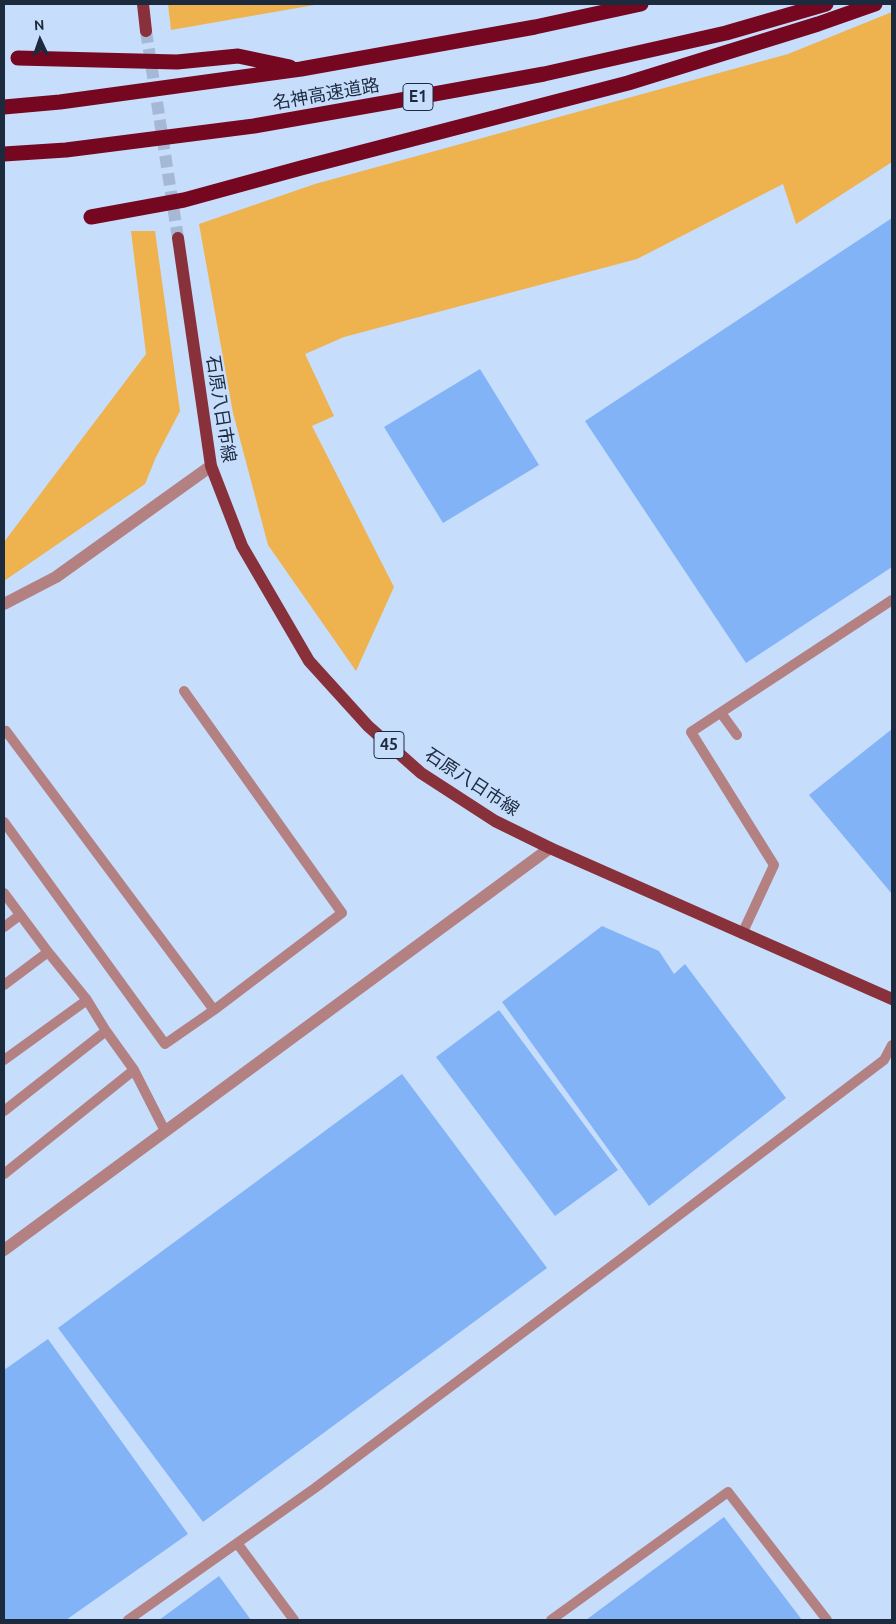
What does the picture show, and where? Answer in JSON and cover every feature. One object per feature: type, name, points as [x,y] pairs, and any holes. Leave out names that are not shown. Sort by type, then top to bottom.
[{"type":"highway","name":"名神高速道路","points":[[4,107],[60,102],[301,69],[535,27],[641,4]]},
{"type":"highway","name":"名神高速道路","points":[[4,154],[66,150],[254,126],[409,99],[544,74],[726,33],[826,4]]},
{"type":"highway","points":[[91,217],[184,200],[628,83],[818,24],[875,4]]},
{"type":"highway","points":[[18,58],[177,62],[238,56],[301,69]]},
{"type":"main road","points":[[143,4],[146,30]]},
{"type":"main road","name":"石原八日市線","points":[[178,238],[211,466],[242,546],[309,661],[368,726],[421,773],[495,821],[550,848],[892,999]]},
{"type":"street","points":[[4,604],[56,577],[211,466]]},
{"type":"street","points":[[4,1250],[550,848]]},
{"type":"lane","points":[[742,934],[774,865],[691,732],[892,600]]},
{"type":"lane","points":[[4,822],[165,1044],[214,1010],[342,913],[184,691]]},
{"type":"lane","points":[[720,713],[736,735]]},
{"type":"lane","points":[[4,732],[6,731],[214,1010]]},
{"type":"lane","points":[[4,893],[87,1000],[106,1031],[134,1070],[165,1131]]},
{"type":"lane","points":[[4,927],[20,915]]},
{"type":"lane","points":[[4,984],[48,952]]},
{"type":"lane","points":[[4,1060],[87,1000]]},
{"type":"lane","points":[[4,1111],[106,1031]]},
{"type":"lane","points":[[128,1620],[362,1452],[884,1060],[892,1045]]},
{"type":"lane","points":[[4,1174],[134,1070]]},
{"type":"lane","points":[[552,1620],[728,1492],[828,1620]]},
{"type":"lane","points":[[237,1543],[294,1620]]},
{"type":"shaded area","points":[[168,4],[320,4],[171,30]]},
{"type":"shaded area","points":[[892,12],[892,162],[796,224],[783,184],[637,259],[344,337],[305,354],[334,416],[312,426],[394,587],[356,671],[268,545],[233,413],[199,224],[315,184],[788,54]]},
{"type":"shaded area","points":[[131,231],[155,231],[180,411],[156,457],[145,484],[4,581],[4,542],[146,354]]},
{"type":"building","points":[[892,218],[892,567],[746,663],[585,421]]},
{"type":"building","points":[[480,369],[539,465],[443,523],[384,427]]},
{"type":"building","points":[[892,729],[892,894],[809,795]]},
{"type":"building","points":[[602,926],[659,951],[674,974],[685,964],[786,1098],[649,1206],[502,1002]]},
{"type":"building","points":[[499,1010],[618,1170],[555,1216],[436,1057]]},
{"type":"building","points":[[402,1074],[547,1268],[203,1522],[58,1328]]},
{"type":"building","points":[[48,1339],[188,1534],[66,1620],[4,1620],[4,1370]]},
{"type":"building","points":[[724,1517],[802,1620],[586,1620]]},
{"type":"building","points":[[219,1576],[251,1620],[159,1620]]},
{"type":"tunnel","points":[[146,31],[178,238]]}]
